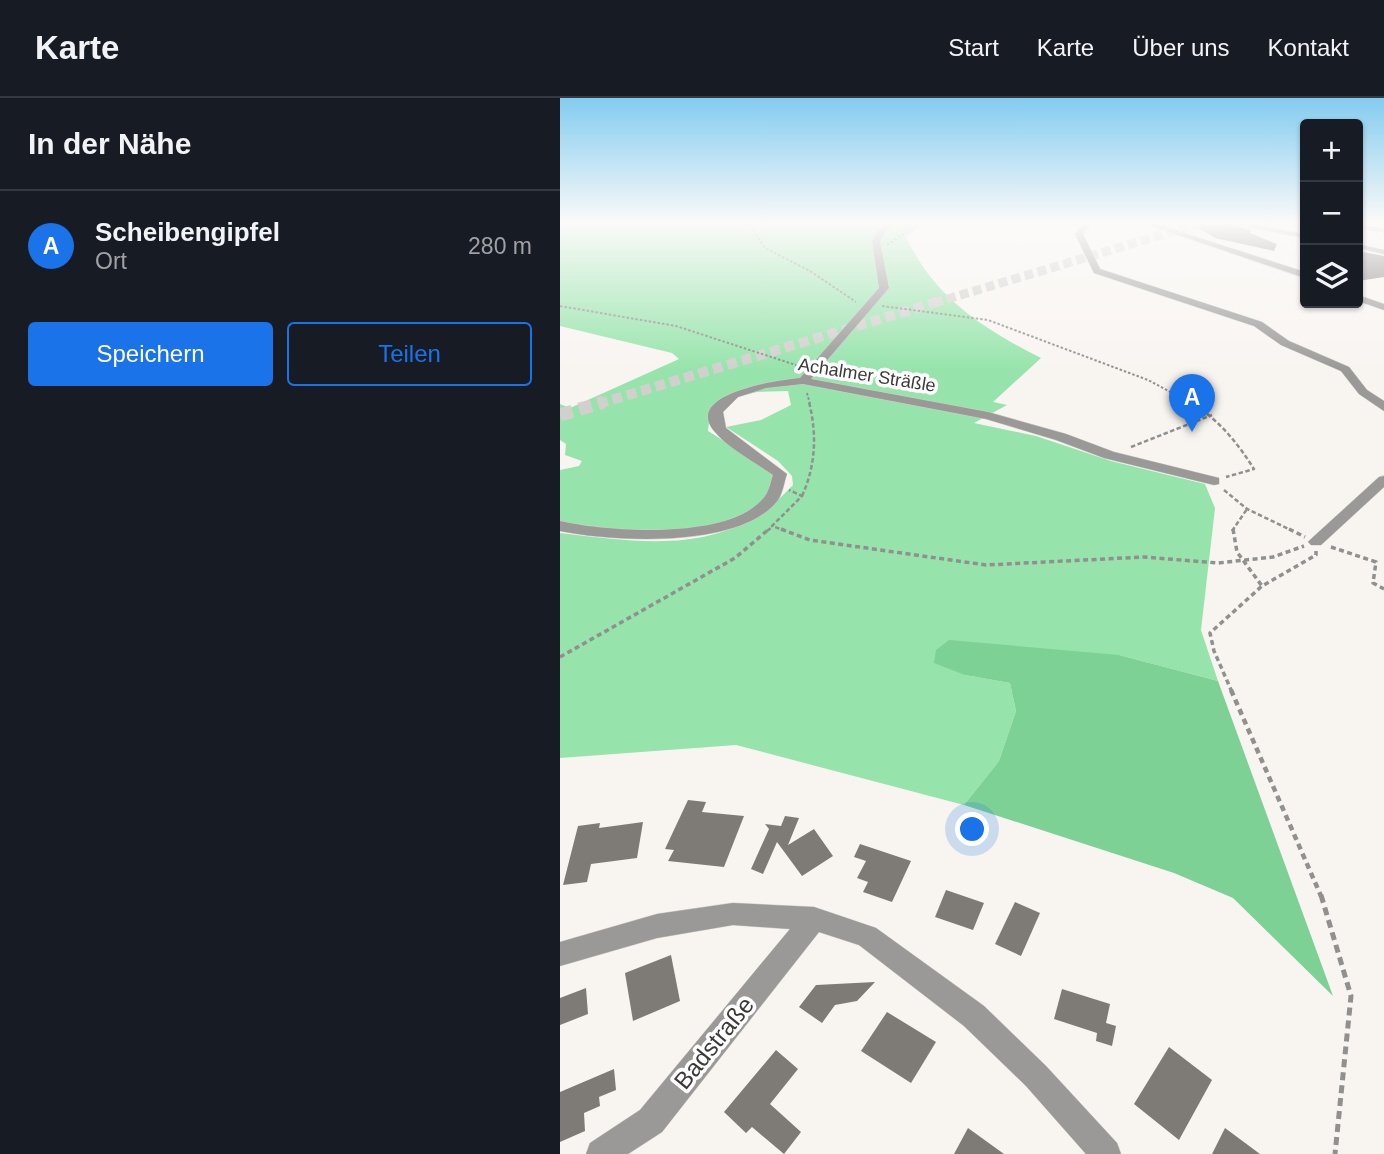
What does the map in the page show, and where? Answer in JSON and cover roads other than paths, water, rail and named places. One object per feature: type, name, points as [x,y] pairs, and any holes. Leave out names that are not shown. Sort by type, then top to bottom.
[{"type":"street","points":[[803,381],[866,305],[884,288],[882,272]]},
{"type":"street","points":[[1101,272],[1258,324],[1285,343],[1345,369],[1363,392],[1384,407]]},
{"type":"street","points":[[1363,300],[1384,307]]},
{"type":"street","name":"Achalmer Sträßle","points":[[560,526],[613,532],[699,531],[727,525],[755,512],[779,486],[780,474],[720,430],[716,419],[717,411],[724,402],[746,390],[803,381],[988,416],[1024,425],[1109,455],[1214,481]]},
{"type":"street","points":[[988,416],[1005,405]]},
{"type":"street","points":[[1316,542],[1384,480]]},
{"type":"street","points":[[560,954],[657,926],[733,914],[814,919],[867,936],[974,1016],[1036,1076],[1107,1154]]},
{"type":"street","name":"Badstraße","points":[[601,1154],[651,1121],[814,919]]},
{"type":"tunnel","points":[[934,303],[1037,272]]},
{"type":"tunnel","points":[[598,404],[940,301]]},
{"type":"tunnel","points":[[560,415],[604,402]]},
{"type":"place","name":"Scheibengipfel","points":[[1192,432]]}]
